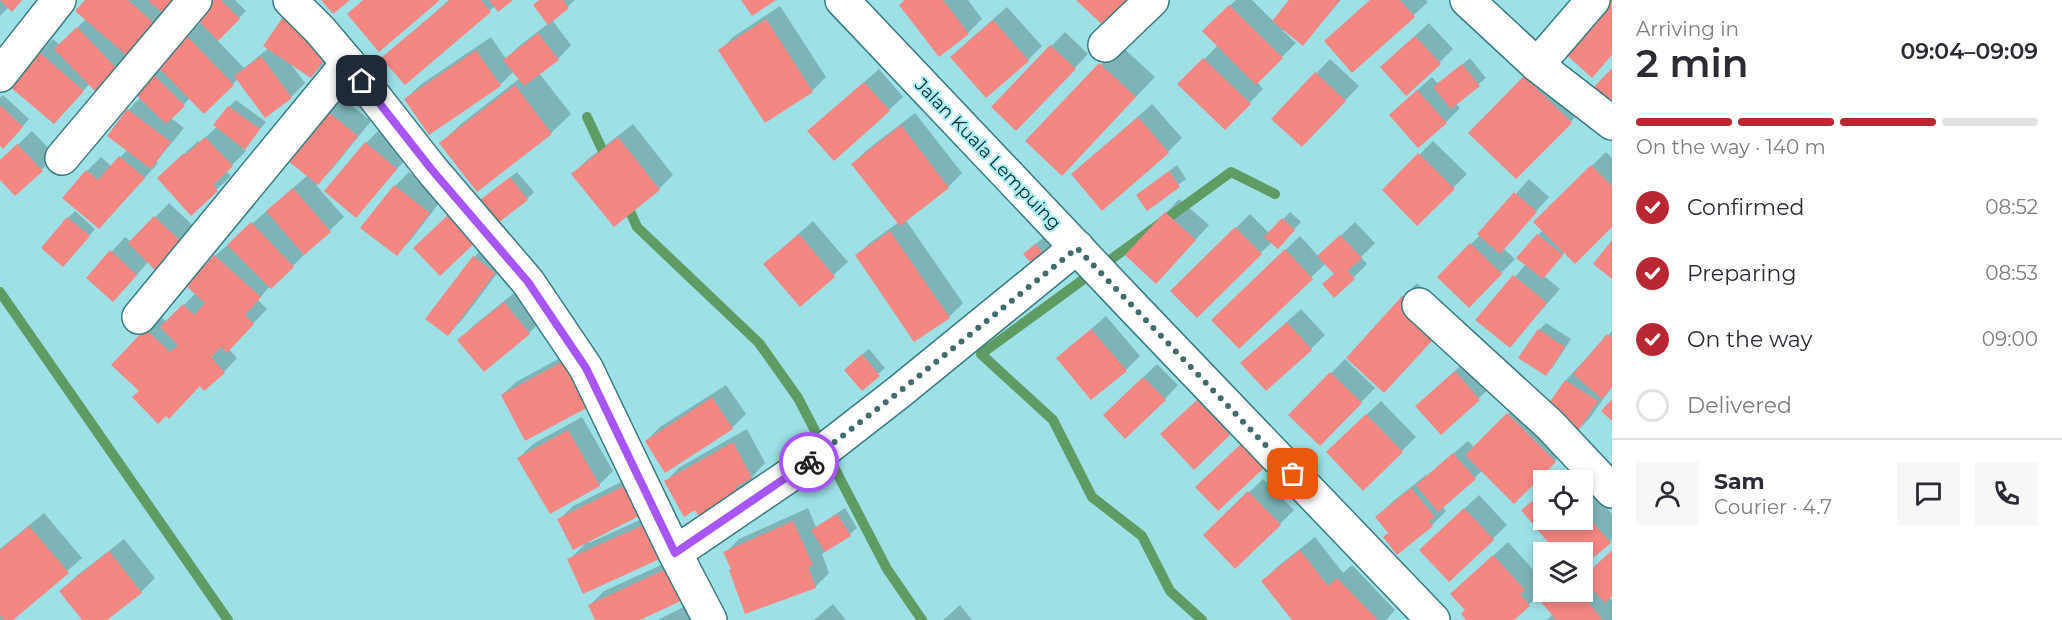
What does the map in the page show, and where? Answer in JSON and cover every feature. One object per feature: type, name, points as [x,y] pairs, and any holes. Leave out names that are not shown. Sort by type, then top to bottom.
[{"type":"street","points":[[0,75],[59,0]]},
{"type":"street","points":[[62,158],[195,0]]},
{"type":"street","points":[[290,0],[348,63],[432,170],[528,282],[586,368],[675,553],[710,620]]},
{"type":"street","name":"Jalan Kuala Lempuing","points":[[842,0],[1433,620]]},
{"type":"street","points":[[1106,45],[1152,0]]},
{"type":"street","points":[[1467,0],[1537,65],[1612,123]]},
{"type":"street","points":[[1537,65],[1593,0]]},
{"type":"street","points":[[139,317],[348,63]]},
{"type":"street","points":[[675,553],[809,462],[1083,253]]},
{"type":"street","points":[[1419,305],[1550,425],[1612,491]]},
{"type":"building","points":[[0,0],[22,0],[12,12]]},
{"type":"building","points":[[85,0],[128,0],[154,23],[126,55],[75,11]]},
{"type":"building","points":[[147,0],[179,0],[167,16]]},
{"type":"building","points":[[210,0],[221,0],[240,19],[218,41],[194,16]]},
{"type":"building","points":[[321,0],[350,0],[333,14]]},
{"type":"building","points":[[363,0],[440,0],[379,52],[347,14]]},
{"type":"building","points":[[450,0],[481,0],[491,12],[405,85],[381,58]]},
{"type":"building","points":[[489,0],[513,0],[498,12]]},
{"type":"building","points":[[539,0],[563,0],[569,8],[548,25],[533,5]]},
{"type":"building","points":[[741,0],[776,0],[752,16]]},
{"type":"building","points":[[905,0],[943,0],[969,34],[939,57],[899,5]]},
{"type":"building","points":[[1076,0],[1143,0],[1111,33]]},
{"type":"building","points":[[1289,0],[1340,0],[1303,46],[1272,21]]},
{"type":"building","points":[[1370,0],[1400,0],[1415,17],[1352,73],[1324,41]]},
{"type":"building","points":[[1602,0],[1612,0],[1612,55],[1592,78],[1559,48]]},
{"type":"building","points":[[1229,5],[1283,58],[1256,85],[1202,31]]},
{"type":"building","points":[[283,17],[331,50],[311,78],[263,46]]},
{"type":"building","points":[[766,19],[813,92],[765,123],[718,50]]},
{"type":"building","points":[[993,20],[1029,61],[986,98],[950,57]]},
{"type":"building","points":[[77,27],[118,70],[96,92],[54,49]]},
{"type":"building","points":[[538,33],[559,60],[524,86],[503,60]]},
{"type":"building","points":[[186,35],[234,85],[204,114],[155,64]]},
{"type":"building","points":[[1415,36],[1441,64],[1406,96],[1380,67]]},
{"type":"building","points":[[1050,45],[1076,69],[1016,131],[991,107]]},
{"type":"building","points":[[476,50],[501,86],[429,135],[404,99]]},
{"type":"building","points":[[39,52],[84,91],[54,124],[9,86]]},
{"type":"building","points":[[261,56],[292,98],[265,118],[234,76]]},
{"type":"building","points":[[1203,58],[1251,104],[1225,130],[1177,84]]},
{"type":"building","points":[[1099,63],[1136,97],[1062,176],[1025,141]]},
{"type":"building","points":[[1462,64],[1480,86],[1451,109],[1433,87]]},
{"type":"building","points":[[1612,68],[1612,113],[1590,91]]},
{"type":"building","points":[[1315,72],[1346,101],[1302,147],[1271,119]]},
{"type":"building","points":[[152,73],[185,106],[166,124],[133,92]]},
{"type":"building","points":[[1524,76],[1572,123],[1516,179],[1468,133]]},
{"type":"building","points":[[864,82],[890,111],[834,161],[807,131]]},
{"type":"building","points":[[515,85],[552,134],[477,192],[439,143]]},
{"type":"building","points":[[1417,90],[1447,123],[1418,148],[1389,115]]},
{"type":"building","points":[[0,105],[23,127],[3,149],[0,146]]},
{"type":"building","points":[[228,106],[260,129],[245,150],[213,125]]},
{"type":"building","points":[[322,107],[358,136],[318,185],[282,156]]},
{"type":"building","points":[[127,109],[171,142],[151,169],[107,136]]},
{"type":"building","points":[[1138,117],[1169,153],[1102,211],[1071,174]]},
{"type":"building","points":[[901,125],[949,188],[900,226],[851,164]]},
{"type":"building","points":[[205,137],[233,166],[213,185],[218,191],[191,216],[157,178]]},
{"type":"building","points":[[618,137],[660,190],[614,227],[571,174]]},
{"type":"building","points":[[365,142],[397,169],[356,218],[324,191]]},
{"type":"building","points":[[17,144],[43,171],[15,196],[0,180],[0,160]]},
{"type":"building","points":[[1418,153],[1455,189],[1417,226],[1382,190]]},
{"type":"building","points":[[119,156],[145,178],[99,229],[62,198],[86,170],[98,180]]},
{"type":"building","points":[[1591,165],[1612,186],[1612,227],[1575,264],[1533,222]]},
{"type":"building","points":[[1169,171],[1180,187],[1147,211],[1136,195]]},
{"type":"building","points":[[510,177],[528,200],[498,223],[480,200]]},
{"type":"building","points":[[394,185],[430,213],[397,256],[360,228]]},
{"type":"building","points":[[293,188],[331,232],[304,255],[266,211]]},
{"type":"building","points":[[1514,192],[1537,212],[1500,254],[1477,234]]},
{"type":"building","points":[[1165,212],[1196,240],[1156,284],[1125,255]]},
{"type":"building","points":[[449,214],[476,242],[440,276],[413,248]]},
{"type":"building","points":[[154,216],[190,250],[163,278],[128,243]]},
{"type":"building","points":[[67,217],[90,236],[63,267],[41,248]]},
{"type":"building","points":[[1282,218],[1295,230],[1278,249],[1264,237]]},
{"type":"building","points":[[251,222],[294,267],[271,289],[227,245]]},
{"type":"building","points":[[1235,227],[1262,254],[1197,318],[1170,291]]},
{"type":"building","points":[[890,231],[950,318],[914,342],[855,255]]},
{"type":"building","points":[[799,234],[835,277],[800,307],[763,264]]},
{"type":"building","points":[[1537,234],[1563,255],[1543,279],[1516,258]]},
{"type":"building","points":[[1340,235],[1362,258],[1347,271],[1355,279],[1334,298],[1322,284],[1334,274],[1317,256]]},
{"type":"building","points":[[1612,240],[1612,279],[1593,264]]},
{"type":"building","points":[[1470,243],[1502,274],[1469,308],[1437,277]]},
{"type":"building","points":[[1035,244],[1048,258],[1036,268],[1023,254]]},
{"type":"building","points":[[1285,249],[1313,279],[1239,349],[1211,320]]},
{"type":"building","points":[[110,250],[137,275],[113,302],[86,278]]},
{"type":"building","points":[[214,255],[261,297],[245,315],[254,324],[227,353],[221,347],[211,357],[225,373],[204,391],[200,386],[169,419],[166,416],[158,424],[132,397],[139,391],[111,365],[145,329],[170,352],[178,345],[160,327],[183,304],[194,315],[205,303],[186,286]]},
{"type":"building","points":[[473,256],[495,273],[448,336],[425,319]]},
{"type":"building","points":[[1513,275],[1547,303],[1510,348],[1475,320]]},
{"type":"building","points":[[1402,296],[1441,331],[1384,393],[1346,358]]},
{"type":"building","points":[[504,302],[530,334],[484,372],[457,340]]},
{"type":"building","points":[[1287,322],[1312,350],[1266,391],[1240,363]]},
{"type":"building","points":[[1091,329],[1127,371],[1091,400],[1056,358]]},
{"type":"building","points":[[1538,329],[1565,347],[1546,376],[1518,358]]},
{"type":"building","points":[[1607,334],[1612,338],[1612,387],[1602,399],[1573,374]]},
{"type":"building","points":[[862,354],[880,376],[862,391],[844,370]]},
{"type":"building","points":[[569,358],[594,404],[525,441],[501,395]]},
{"type":"building","points":[[1455,371],[1480,400],[1441,435],[1415,406]]},
{"type":"building","points":[[1330,372],[1362,403],[1320,446],[1288,415]]},
{"type":"building","points":[[1143,377],[1166,400],[1125,439],[1103,415]]},
{"type":"building","points":[[1565,380],[1598,401],[1575,435],[1542,413]]},
{"type":"building","points":[[712,397],[733,429],[665,473],[645,441]]},
{"type":"building","points":[[1612,399],[1612,421],[1601,411]]},
{"type":"building","points":[[1197,400],[1230,435],[1194,470],[1160,434]]},
{"type":"building","points":[[1507,413],[1556,462],[1548,470],[1533,470],[1533,485],[1514,504],[1465,455]]},
{"type":"building","points":[[1366,414],[1403,452],[1363,491],[1326,452]]},
{"type":"building","points":[[568,430],[600,486],[550,514],[517,458]]},
{"type":"building","points":[[733,442],[752,478],[736,487],[742,497],[701,521],[695,510],[684,517],[664,481]]},
{"type":"building","points":[[1242,443],[1265,467],[1218,511],[1195,487]]},
{"type":"building","points":[[1453,453],[1476,479],[1438,512],[1416,485]]},
{"type":"building","points":[[624,486],[639,516],[573,550],[557,519]]},
{"type":"building","points":[[1411,488],[1435,517],[1429,521],[1433,526],[1397,555],[1383,537],[1388,533],[1375,517]]},
{"type":"building","points":[[1248,491],[1281,525],[1235,569],[1203,535]]},
{"type":"building","points":[[1533,501],[1533,524],[1521,510]]},
{"type":"building","points":[[1464,508],[1494,540],[1449,582],[1419,550]]},
{"type":"building","points":[[837,514],[851,536],[825,552],[811,530]]},
{"type":"building","points":[[793,521],[813,565],[808,567],[816,588],[745,614],[729,570],[731,569],[723,552]]},
{"type":"building","points":[[648,523],[664,557],[583,594],[567,559]]},
{"type":"building","points":[[1593,523],[1611,543],[1593,558],[1593,542],[1548,542],[1538,530],[1593,530]]},
{"type":"building","points":[[29,526],[69,573],[13,620],[4,620],[0,615],[0,550]]},
{"type":"building","points":[[1300,550],[1328,586],[1337,578],[1378,620],[1292,620],[1261,581]]},
{"type":"building","points":[[1612,550],[1612,596],[1605,603],[1593,590],[1593,568]]},
{"type":"building","points":[[109,551],[142,593],[107,620],[82,620],[59,591]]},
{"type":"building","points":[[1493,555],[1525,590],[1520,594],[1530,606],[1514,620],[1466,620],[1461,614],[1465,610],[1450,594]]},
{"type":"building","points":[[666,569],[681,601],[640,620],[595,620],[588,605]]},
{"type":"building","points":[[1541,602],[1588,602],[1603,620],[1556,620]]},
{"type":"waterway","points":[[587,117],[607,160]]},
{"type":"waterway","points":[[1202,620],[1170,591],[1142,536],[1092,497],[1053,420],[981,354],[1231,172],[1275,194]]},
{"type":"waterway","points":[[626,202],[637,227],[759,343],[798,398],[887,569],[922,620]]},
{"type":"waterway","points":[[0,292],[228,620]]},
{"type":"way so far","points":[[809,462],[1077,248],[1293,474]]},
{"type":"route","points":[[362,81],[432,170],[528,282],[586,368],[675,553],[809,462]]}]
